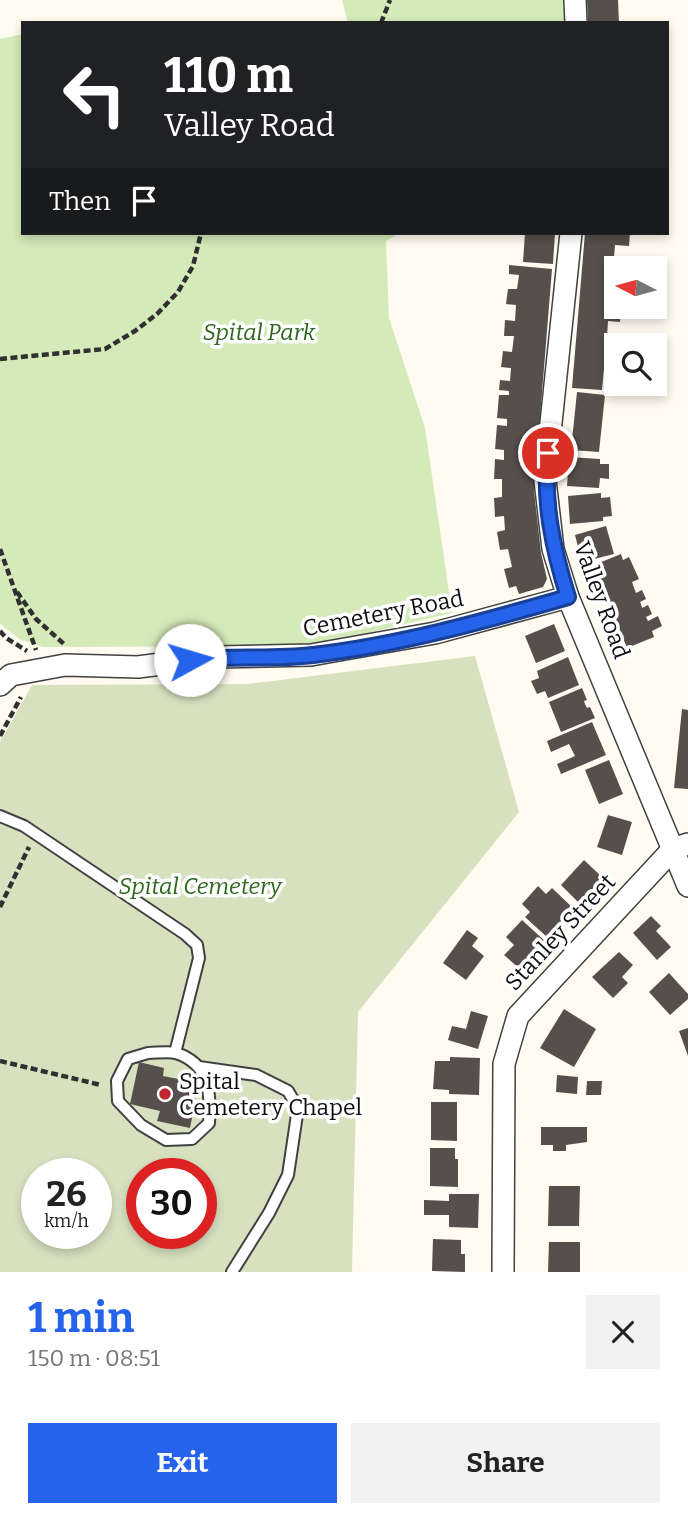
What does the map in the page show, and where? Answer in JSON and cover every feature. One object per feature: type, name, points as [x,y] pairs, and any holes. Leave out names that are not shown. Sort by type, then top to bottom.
[{"type":"street","points":[[575,0],[576,21]]},
{"type":"street","name":"Valley Road","points":[[571,235],[545,480],[553,549],[568,597],[681,846],[688,886]]},
{"type":"street","name":"Cemetery Road","points":[[0,685],[11,675],[65,665],[138,667],[216,657],[312,655],[435,633],[568,597]]},
{"type":"street","name":"Stanley Street","points":[[503,1272],[504,1064],[518,1016],[681,846]]},
{"type":"lane","points":[[0,816],[24,826],[185,934],[197,945],[199,958],[175,1053]]},
{"type":"lane","points":[[199,1067],[210,1092],[209,1123],[192,1139],[166,1140],[141,1125],[118,1101],[117,1080],[128,1059],[148,1053],[175,1053],[199,1067],[256,1074],[288,1091],[298,1108],[288,1175],[269,1213],[232,1272]]},
{"type":"path","points":[[382,21],[390,0]]},
{"type":"path","points":[[0,359],[105,349],[135,331],[157,314],[178,292],[193,266],[201,235]]},
{"type":"path","points":[[0,548],[36,646],[35,671],[0,736]]},
{"type":"path","points":[[13,586],[36,619],[92,666]]},
{"type":"path","points":[[0,907],[36,834]]},
{"type":"path","points":[[0,1061],[117,1089]]},
{"type":"green space","points":[[342,0],[567,0],[567,21],[347,21]]},
{"type":"green space","name":"Spital Park","points":[[21,34],[21,235],[396,235],[386,241],[389,318],[425,428],[452,613],[311,646],[43,647],[21,640],[0,624],[0,39]]},
{"type":"green space","name":"Spital Cemetery","points":[[475,656],[519,812],[358,1012],[352,1272],[0,1272],[0,742],[32,685],[248,684]]},
{"type":"building","points":[[587,0],[618,0],[619,21],[588,21]]},
{"type":"building","points":[[525,235],[555,235],[553,264],[523,262]]},
{"type":"building","points":[[585,235],[630,235],[629,246],[615,245],[614,256],[604,256],[604,319],[620,319],[620,322],[608,321],[607,333],[604,333],[602,390],[572,388]]},
{"type":"building","points":[[509,265],[552,269],[534,491],[541,553],[547,579],[543,587],[519,594],[516,586],[509,588],[504,569],[512,567],[508,549],[500,550],[497,532],[505,530],[504,516],[495,517],[494,498],[502,497],[502,479],[494,479],[495,459],[504,460],[504,450],[495,449],[497,425],[507,426],[507,419],[497,418],[499,395],[509,395],[509,391],[499,390],[500,380],[510,381],[511,368],[501,367],[503,351],[512,352],[514,336],[504,336],[505,320],[515,321],[516,305],[506,304],[508,289],[517,289],[519,275],[509,274]]},
{"type":"building","points":[[577,392],[604,395],[599,452],[571,450]]},
{"type":"building","points":[[569,457],[600,459],[600,464],[609,464],[609,479],[600,478],[599,488],[567,486]]},
{"type":"building","points":[[601,493],[601,498],[610,497],[612,516],[603,517],[603,521],[570,524],[568,496]]},
{"type":"building","points":[[606,526],[614,554],[582,562],[575,535]]},
{"type":"building","points":[[621,554],[623,560],[629,557],[639,579],[632,582],[636,593],[642,590],[646,599],[640,602],[642,608],[648,605],[652,614],[646,617],[648,621],[658,616],[662,626],[652,631],[654,637],[627,648],[594,565]]},
{"type":"building","points":[[554,624],[565,651],[536,663],[525,636]]},
{"type":"building","points":[[568,657],[579,685],[548,698],[545,691],[537,694],[531,681],[539,678],[537,671]]},
{"type":"building","points":[[582,688],[587,700],[584,701],[585,704],[587,708],[590,707],[595,718],[561,732],[549,702]]},
{"type":"building","points":[[682,709],[688,710],[688,789],[674,788]]},
{"type":"building","points":[[592,722],[606,755],[561,774],[557,764],[575,756],[569,744],[551,752],[547,741]]},
{"type":"building","points":[[609,760],[623,794],[599,804],[585,770]]},
{"type":"building","points":[[608,815],[632,822],[622,855],[597,847]]},
{"type":"building","points":[[584,860],[603,878],[579,903],[561,885]]},
{"type":"building","points":[[538,886],[546,894],[552,888],[574,909],[548,938],[525,917],[530,912],[522,904]]},
{"type":"building","points":[[651,916],[661,926],[656,931],[671,947],[657,960],[633,933]]},
{"type":"building","points":[[522,920],[546,942],[521,970],[504,955],[514,945],[506,937]]},
{"type":"building","points":[[467,930],[478,938],[472,946],[484,956],[466,980],[443,963]]},
{"type":"building","points":[[619,952],[633,965],[622,977],[628,983],[613,998],[592,977]]},
{"type":"building","points":[[669,973],[688,994],[688,999],[670,1015],[649,992]]},
{"type":"building","points":[[564,1009],[596,1029],[574,1067],[540,1048]]},
{"type":"building","points":[[471,1011],[488,1016],[478,1049],[448,1040],[452,1026],[466,1029]]},
{"type":"building","points":[[688,1028],[688,1056],[679,1031]]},
{"type":"building","points":[[450,1057],[480,1058],[479,1095],[449,1094],[449,1090],[433,1089],[435,1061],[450,1061]]},
{"type":"building","name":"Spital Cemetery Chapel","points":[[139,1062],[164,1068],[163,1076],[199,1083],[190,1128],[157,1121],[160,1111],[130,1104]]},
{"type":"building","points":[[557,1075],[578,1077],[577,1094],[556,1092]]},
{"type":"building","points":[[587,1081],[602,1081],[601,1095],[586,1095]]},
{"type":"building","points":[[431,1102],[457,1102],[457,1141],[431,1140]]},
{"type":"building","points":[[541,1127],[587,1127],[587,1142],[566,1145],[566,1151],[553,1151],[553,1145],[541,1145]]},
{"type":"building","points":[[430,1148],[455,1148],[455,1159],[458,1159],[458,1187],[430,1186]]},
{"type":"building","points":[[549,1186],[580,1186],[579,1226],[548,1226]]},
{"type":"building","points":[[449,1194],[479,1194],[478,1228],[449,1227],[449,1215],[424,1215],[424,1200],[449,1201]]},
{"type":"building","points":[[433,1239],[461,1240],[461,1254],[465,1254],[465,1272],[432,1271]]},
{"type":"building","points":[[549,1242],[580,1242],[580,1272],[548,1272]]},
{"type":"place","name":"Spital Cemetery Chapel","points":[[165,1094]]},
{"type":"route","points":[[190,660],[312,655],[435,633],[568,597],[553,549],[545,480],[548,453]]}]
